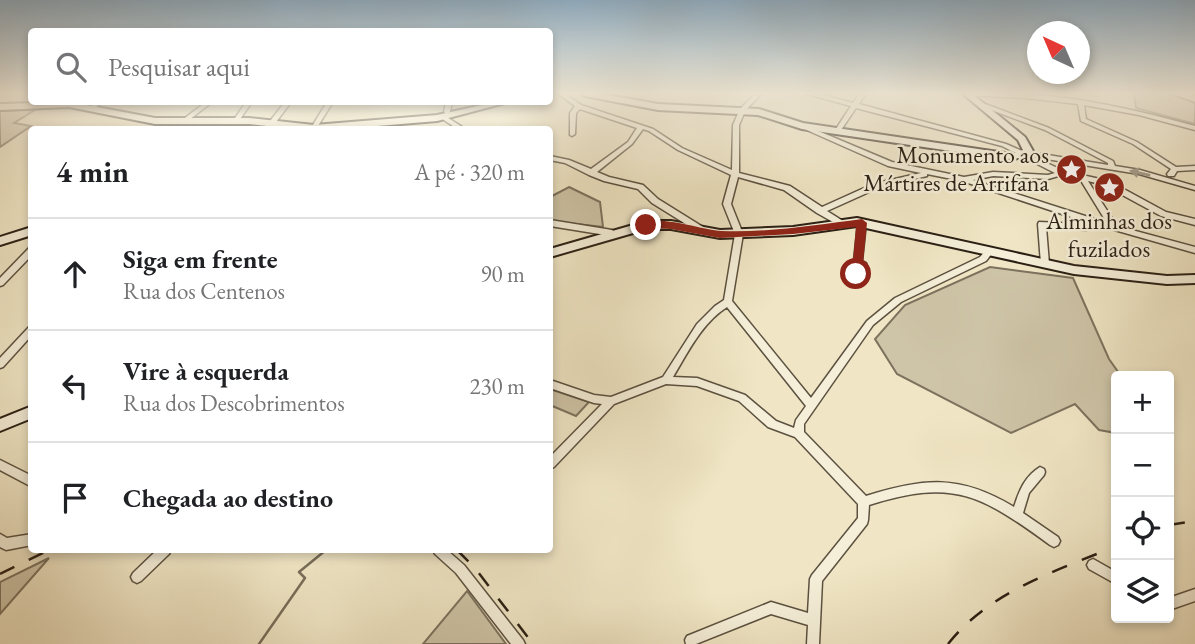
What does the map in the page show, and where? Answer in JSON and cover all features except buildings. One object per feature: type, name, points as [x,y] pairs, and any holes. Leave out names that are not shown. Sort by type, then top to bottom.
[{"type":"street","points":[[250,123],[269,126]]},
{"type":"street","points":[[344,126],[371,123]]},
{"type":"street","points":[[572,134],[573,123]]},
{"type":"street","points":[[629,123],[735,174],[787,188],[840,223]]},
{"type":"street","points":[[739,123],[733,147],[735,174],[727,204],[739,234],[728,302],[811,405]]},
{"type":"street","points":[[794,123],[872,158],[963,179],[1087,220],[1194,250]]},
{"type":"street","points":[[837,132],[844,123]]},
{"type":"street","points":[[915,123],[1025,153],[1084,162],[1195,188]]},
{"type":"street","points":[[1003,123],[1028,147],[1025,153]]},
{"type":"street","points":[[1030,123],[1111,162],[1112,166]]},
{"type":"street","points":[[1178,123],[1195,128]]},
{"type":"street","points":[[1093,124],[1135,143],[1175,169],[1195,169]]},
{"type":"street","points":[[802,126],[1004,156],[1025,153],[1062,173],[1101,182],[1164,214],[1195,222]]},
{"type":"street","points":[[591,173],[630,143],[641,127]]},
{"type":"street","points":[[1053,134],[1061,141],[1066,159]]},
{"type":"street","points":[[553,159],[640,187],[655,201],[700,229]]},
{"type":"street","points":[[1084,162],[1101,182]]},
{"type":"street","points":[[1167,180],[1175,169]]},
{"type":"street","points":[[820,211],[876,186],[932,173]]},
{"type":"street","points":[[963,179],[993,174],[1048,177],[1062,173]]},
{"type":"street","points":[[1082,177],[1112,226]]},
{"type":"street","points":[[1045,264],[1042,224],[1086,227],[1087,220]]},
{"type":"street","points":[[553,223],[612,233]]},
{"type":"street","points":[[858,263],[862,223]]},
{"type":"street","points":[[553,252],[646,225],[739,234],[862,223],[1045,264],[1119,276],[1195,279]]},
{"type":"street","points":[[0,241],[28,232]]},
{"type":"street","points":[[799,434],[799,423],[870,323],[898,300],[983,259],[989,253]]},
{"type":"street","points":[[0,283],[28,254]]},
{"type":"street","points":[[666,380],[704,323],[719,307],[728,302]]},
{"type":"street","points":[[0,364],[28,333]]},
{"type":"street","points":[[553,461],[611,401],[666,380],[696,382],[730,393],[742,398],[772,424],[799,434],[864,502],[863,520],[816,579],[813,644]]},
{"type":"street","points":[[553,385],[594,399],[611,401]]},
{"type":"street","points":[[2,426],[28,414]]},
{"type":"street","points":[[0,465],[28,480]]},
{"type":"street","points":[[1017,514],[1025,489],[1040,472]]},
{"type":"street","points":[[864,502],[902,488],[929,485],[967,490],[1017,514],[1054,541]]},
{"type":"street","points":[[0,540],[6,544],[28,540]]},
{"type":"street","points":[[137,577],[162,553]]},
{"type":"street","points":[[442,553],[460,569],[519,644]]},
{"type":"street","points":[[1093,565],[1111,575]]},
{"type":"street","points":[[1174,602],[1195,595]]},
{"type":"street","points":[[691,640],[771,608],[813,620]]},
{"type":"shaded area","points":[[0,123],[31,126],[28,126],[0,147]]},
{"type":"shaded area","points":[[569,187],[600,202],[603,227],[553,221],[553,195]]},
{"type":"shaded area","points":[[990,267],[1073,278],[1109,359],[1117,371],[1111,371],[1111,432],[1099,430],[1075,404],[1011,433],[897,374],[875,339],[905,305]]},
{"type":"shaded area","points":[[553,390],[589,402],[576,416],[553,406]]},
{"type":"shaded area","points":[[49,558],[0,614],[0,582]]},
{"type":"shaded area","points":[[467,591],[506,644],[423,644]]},
{"type":"waterway","points":[[259,644],[305,578],[299,572],[322,553]]},
{"type":"railway","points":[[1174,524],[1195,521]]},
{"type":"railway","points":[[948,644],[965,625],[1004,596],[1047,574],[1111,548]]},
{"type":"railway","points":[[0,574],[43,553]]},
{"type":"railway","points":[[460,553],[475,568],[533,644]]},
{"type":"place","name":"Monumento aos Mártires de Arrifana","points":[[1072,169]]},
{"type":"place","name":"Alminhas dos fuzilados","points":[[1109,187]]},
{"type":"route","points":[[646,225],[671,225],[720,234],[793,231],[840,223],[862,223],[858,263],[851,264],[850,268],[856,274]]}]
